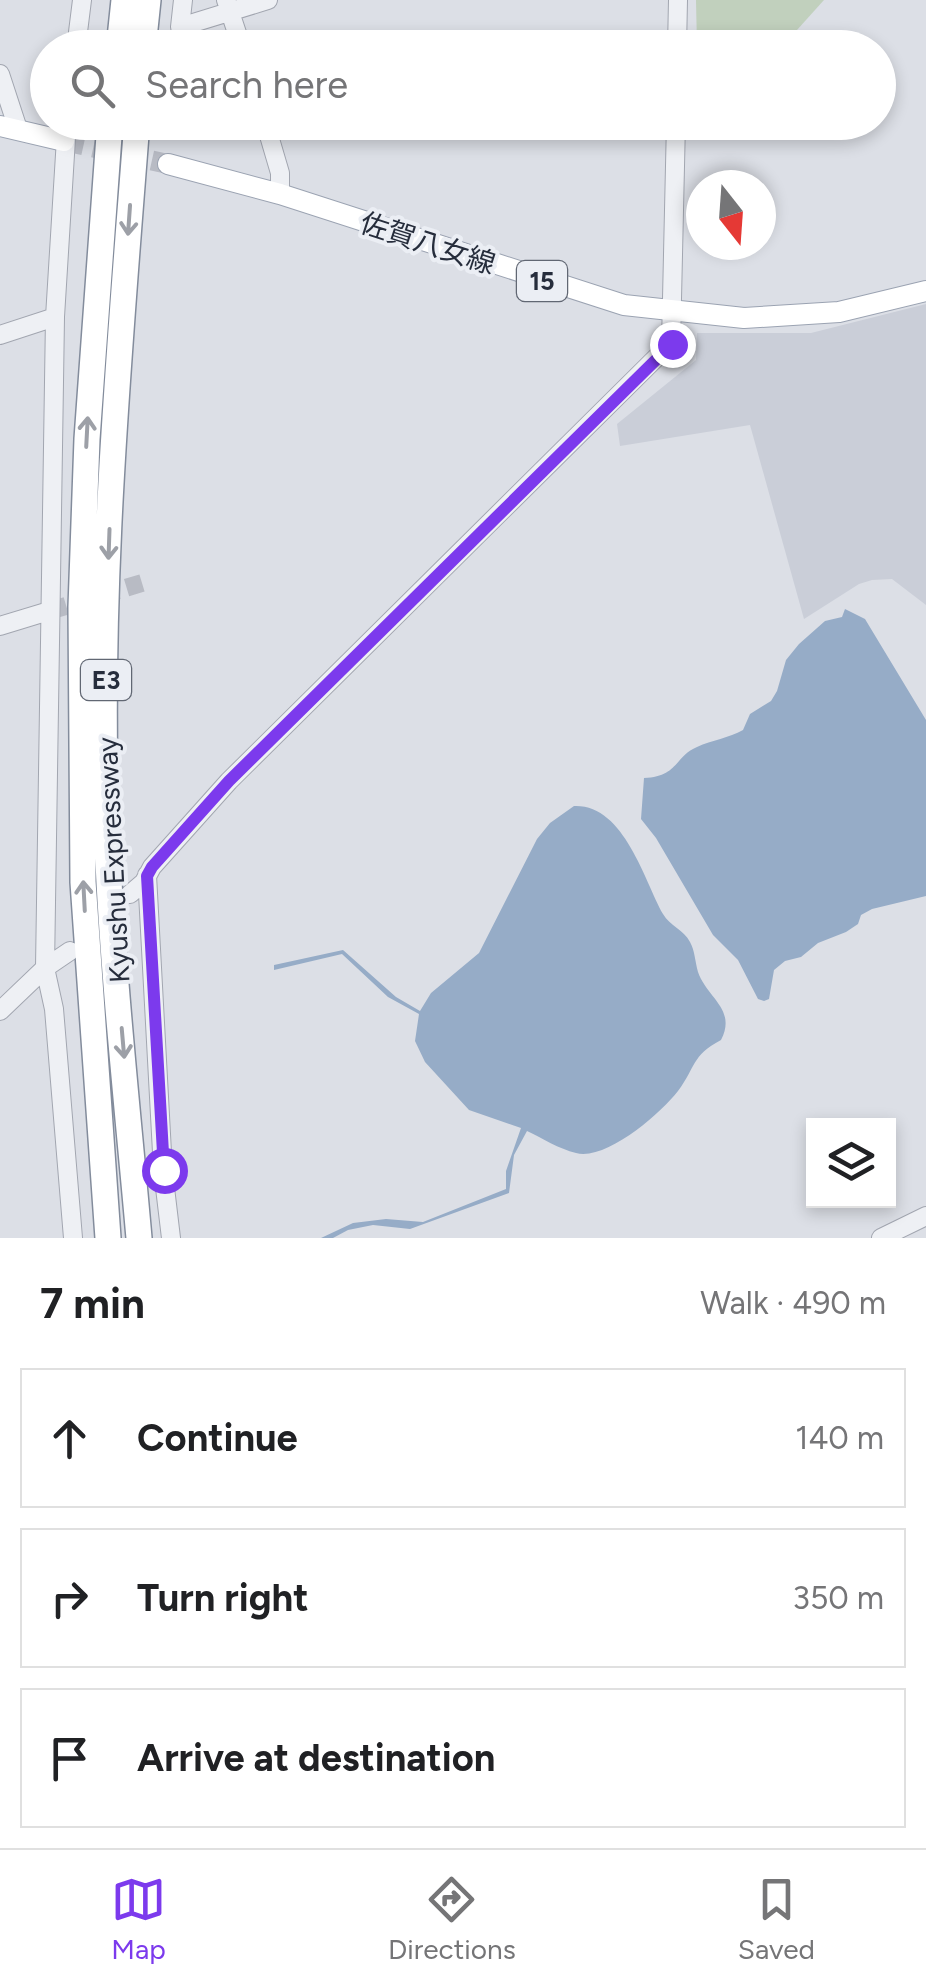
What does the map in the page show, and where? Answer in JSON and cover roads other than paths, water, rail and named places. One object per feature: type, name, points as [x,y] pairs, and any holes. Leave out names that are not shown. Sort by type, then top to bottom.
[{"type":"highway","points":[[121,30],[124,0]]},
{"type":"highway","points":[[145,30],[148,0]]},
{"type":"highway","name":"Kyushu Expressway","points":[[108,1238],[83,882],[81,606],[87,439],[109,140]]},
{"type":"highway","name":"Kyushu Expressway","points":[[136,140],[111,456],[106,678],[108,860],[139,1238]]},
{"type":"main road","name":"佐賀八女線","points":[[168,164],[280,194],[624,306],[744,318],[839,312],[926,291]]},
{"type":"street","points":[[78,30],[82,0]]},
{"type":"street","points":[[183,0],[180,27],[229,6],[268,0]]},
{"type":"street","points":[[678,0],[678,30]]},
{"type":"street","points":[[229,6],[236,30]]},
{"type":"street","points":[[0,74],[9,128]]},
{"type":"street","points":[[65,140],[55,317],[48,611],[46,968],[54,1009],[73,1238]]},
{"type":"street","points":[[270,140],[280,173],[280,194]]},
{"type":"street","points":[[130,894],[229,781],[672,344],[676,140]]},
{"type":"street","points":[[0,335],[55,317]]},
{"type":"street","points":[[0,626],[48,611]]},
{"type":"street","points":[[147,876],[164,1170],[172,1238]]},
{"type":"street","points":[[0,1011],[70,951]]},
{"type":"street","points":[[882,1238],[926,1216]]},
{"type":"water","points":[[845,609],[865,619],[926,720],[926,896],[872,909],[846,932],[818,943],[801,957],[785,961],[774,970],[769,999],[764,1001],[758,999],[738,960],[713,935],[641,819],[644,778],[664,774],[690,751],[743,730],[750,714],[771,701],[786,660],[799,644],[825,621],[842,617]]},
{"type":"water","points":[[574,806],[606,817],[630,846],[663,914],[690,942],[702,981],[723,1012],[725,1029],[721,1040],[699,1057],[678,1091],[659,1112],[617,1143],[588,1154],[576,1153],[527,1131],[514,1155],[509,1193],[410,1229],[373,1225],[321,1238],[353,1223],[386,1219],[423,1222],[506,1189],[506,1171],[521,1128],[469,1110],[425,1062],[415,1041],[419,1014],[388,997],[342,954],[274,970],[274,965],[343,950],[396,997],[420,1011],[431,993],[479,953],[537,839],[550,823]]},
{"type":"tunnel","points":[[64,141],[168,164]]},
{"type":"tunnel","points":[[49,611],[142,583]]}]
